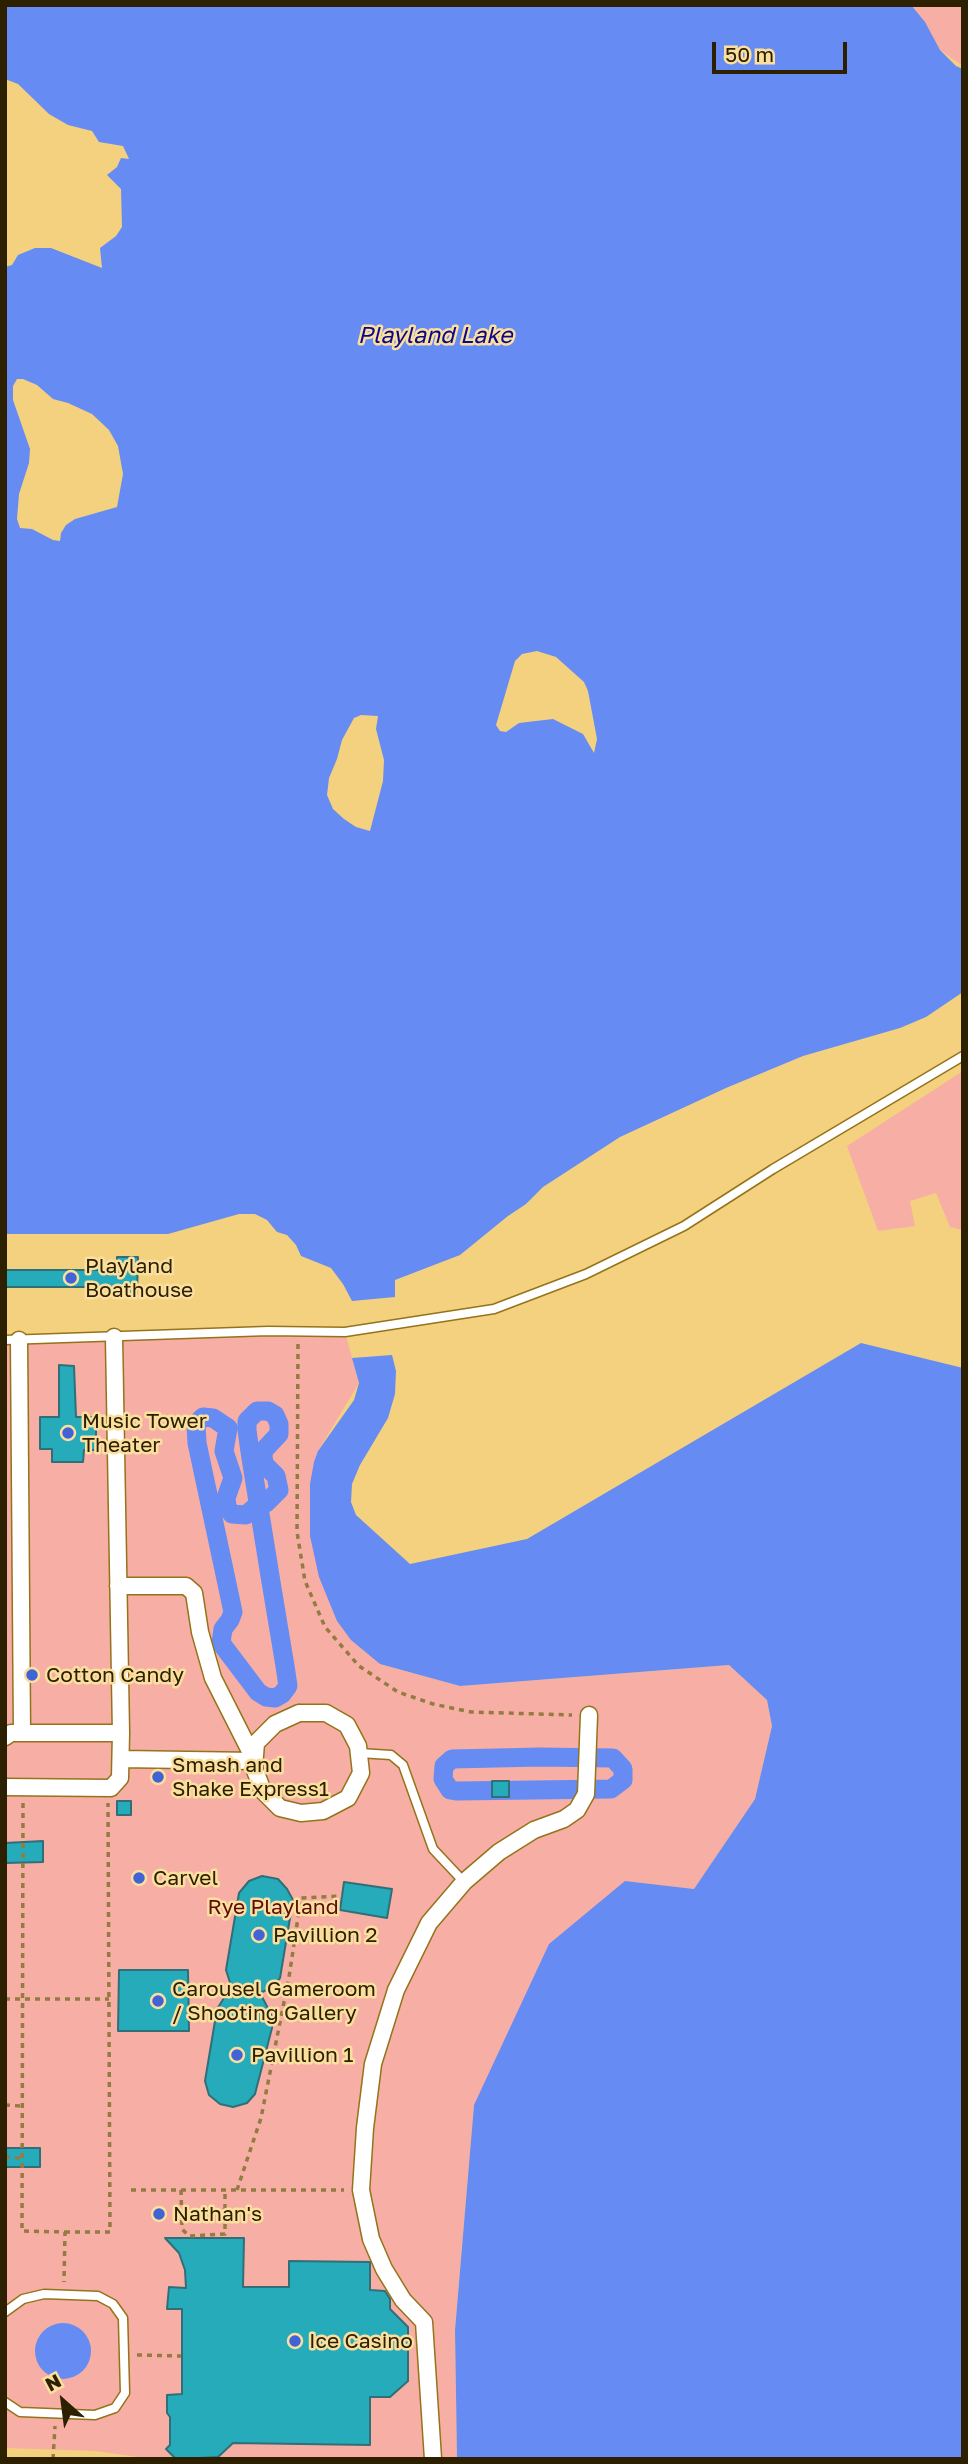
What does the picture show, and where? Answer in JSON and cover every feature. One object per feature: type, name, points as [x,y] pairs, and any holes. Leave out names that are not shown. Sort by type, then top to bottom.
[{"type":"street","points":[[5,1787],[111,1788],[120,1778],[114,1337]]},
{"type":"street","points":[[12,1340],[22,1733]]},
{"type":"street","points":[[118,1586],[186,1586],[194,1593],[200,1632],[213,1678],[255,1761]]},
{"type":"street","points":[[299,1713],[326,1713],[347,1725],[358,1746],[361,1773],[348,1798],[323,1811],[301,1813],[281,1808],[263,1791],[254,1768],[255,1761],[256,1743],[275,1724],[299,1713]]},
{"type":"street","points":[[433,2459],[424,2322],[403,2300],[384,2269],[371,2239],[360,2190],[373,2064],[396,1990],[429,1923],[464,1882],[499,1852],[534,1830],[564,1819],[577,1810],[586,1794],[589,1715]]},
{"type":"street","points":[[5,1737],[11,1733],[121,1733]]},
{"type":"street","points":[[121,1759],[255,1761]]},
{"type":"lane","points":[[12,1340],[345,1332],[494,1309],[586,1274],[684,1226],[773,1169],[963,1056]]},
{"type":"lane","points":[[359,1753],[391,1755],[403,1765],[433,1849],[464,1882]]},
{"type":"lane","points":[[5,2312],[23,2299],[44,2294],[97,2296],[113,2304],[123,2318],[125,2393],[115,2408],[95,2415],[20,2412],[5,2402]]},
{"type":"path","points":[[298,1332],[298,1532],[305,1581],[325,1627],[359,1665],[398,1692],[433,1704],[471,1712],[589,1715]]},
{"type":"path","points":[[23,1787],[22,2231],[65,2232],[110,2232],[108,1788]]},
{"type":"path","points":[[237,2190],[263,2106],[289,1978],[301,1898],[342,1896]]},
{"type":"path","points":[[5,1999],[109,1999]]},
{"type":"path","points":[[5,2105],[21,2106]]},
{"type":"path","points":[[5,2157],[22,2158]]},
{"type":"path","points":[[131,2190],[360,2190]]},
{"type":"path","points":[[181,2190],[182,2229],[189,2236],[225,2234],[225,2190]]},
{"type":"path","points":[[63,2295],[65,2232]]},
{"type":"path","points":[[124,2355],[181,2356]]},
{"type":"path","points":[[53,2459],[56,2413]]},
{"type":"green space","points":[[910,5],[963,5],[963,66],[940,50]]},
{"type":"green space","points":[[963,1071],[963,1230],[950,1227],[936,1193],[910,1201],[915,1226],[878,1231],[847,1146]]},
{"type":"green space","name":"Rye Playland","points":[[345,1332],[359,1383],[318,1451],[337,1621],[380,1664],[460,1686],[729,1665],[767,1700],[772,1726],[755,1799],[694,1889],[625,1881],[474,2105],[455,2330],[457,2459],[153,2459],[95,2451],[5,2448],[5,1337]]},
{"type":"water","name":"Playland Lake","points":[[5,5],[911,5],[925,22],[940,50],[956,66],[963,69],[963,992],[926,1017],[900,1028],[803,1056],[620,1137],[543,1187],[526,1204],[460,1255],[395,1280],[395,1297],[352,1301],[331,1268],[301,1256],[287,1235],[277,1232],[267,1220],[255,1214],[239,1214],[168,1234],[5,1234],[5,267],[12,265],[18,255],[35,248],[51,248],[102,268],[100,248],[116,236],[122,227],[121,189],[107,175],[117,167],[121,158],[129,159],[123,146],[99,142],[92,131],[68,125],[49,114],[18,84],[5,79]],"holes":[[[17,379],[37,385],[53,399],[92,414],[109,430],[118,446],[123,474],[117,507],[75,519],[66,525],[60,541],[32,529],[20,528],[17,519],[19,494],[29,463],[30,449],[13,400],[13,386]],[[537,651],[556,657],[584,682],[597,739],[594,753],[583,734],[553,719],[519,723],[506,732],[500,731],[496,725],[515,661],[522,654]],[[361,715],[378,716],[376,729],[384,760],[383,781],[370,831],[356,827],[344,819],[333,809],[327,795],[329,778],[342,740],[354,718]]]},
{"type":"water","points":[[861,1343],[963,1368],[963,2459],[457,2459],[455,2330],[474,2105],[549,1944],[625,1881],[694,1889],[755,1799],[772,1726],[767,1700],[729,1665],[460,1686],[380,1664],[351,1640],[337,1621],[319,1577],[310,1536],[310,1484],[314,1462],[318,1451],[354,1400],[359,1383],[352,1358],[392,1355],[396,1371],[395,1394],[388,1418],[352,1484],[351,1502],[356,1515],[410,1564],[527,1539]]},
{"type":"water","points":[[57,2323],[69,2323],[79,2327],[87,2335],[91,2351],[87,2367],[79,2375],[69,2379],[57,2379],[47,2375],[39,2367],[35,2357],[35,2345],[39,2335],[47,2327]]},
{"type":"building","name":"Playland Boathouse","points":[[117,1257],[138,1257],[137,1294],[119,1294],[119,1287],[5,1287],[5,1270],[117,1270]]},
{"type":"building","name":"Music Tower Theater","points":[[59,1365],[74,1366],[76,1417],[96,1417],[96,1450],[84,1450],[83,1462],[52,1462],[52,1449],[40,1449],[40,1417],[59,1417]]},
{"type":"building","points":[[492,1781],[509,1781],[509,1797],[492,1797]]},
{"type":"building","points":[[117,1801],[131,1801],[131,1815],[117,1815]]},
{"type":"building","points":[[43,1841],[43,1862],[5,1863],[5,1843]]},
{"type":"building","points":[[262,1876],[278,1879],[293,1900],[280,1978],[271,1988],[260,1993],[272,2016],[272,2028],[255,2094],[247,2103],[233,2107],[220,2104],[209,2095],[205,2081],[217,2009],[224,1998],[234,1995],[226,1970],[239,1893],[249,1881]]},
{"type":"building","points":[[344,1882],[392,1889],[387,1918],[340,1910]]},
{"type":"building","name":"Carousel Gameroom / Shooting Gallery","points":[[119,1970],[188,1970],[189,2031],[118,2031]]},
{"type":"building","points":[[5,2148],[40,2148],[40,2167],[5,2167]]},
{"type":"building","name":"Ice Casino","points":[[165,2238],[244,2238],[243,2287],[289,2287],[289,2261],[370,2262],[370,2290],[385,2291],[390,2299],[390,2309],[408,2327],[408,2381],[390,2397],[370,2397],[370,2445],[233,2443],[218,2457],[181,2459],[176,2459],[166,2449],[170,2445],[167,2395],[182,2394],[182,2309],[167,2309],[169,2287],[186,2288],[185,2270],[179,2253]]},
{"type":"waterway","points":[[197,1443],[196,1424],[203,1417],[213,1418],[228,1428],[224,1451],[233,1478],[226,1498],[227,1507],[232,1514],[246,1515],[255,1507],[266,1503],[279,1490],[276,1476],[264,1464],[263,1456],[264,1450],[279,1434],[279,1424],[275,1415],[268,1411],[257,1411],[247,1421],[250,1452],[271,1582],[285,1666],[288,1686],[275,1698],[258,1692],[221,1643],[223,1629],[233,1612],[197,1443]]},
{"type":"waterway","points":[[541,1757],[613,1758],[623,1769],[623,1780],[611,1789],[456,1791],[450,1790],[443,1779],[444,1766],[452,1759],[541,1757]]},
{"type":"place","name":"Playland Boathouse","points":[[71,1278]]},
{"type":"place","name":"Music Tower Theater","points":[[68,1433]]},
{"type":"place","name":"Cotton Candy","points":[[32,1675]]},
{"type":"place","name":"Smash and Shake Express1","points":[[158,1777]]},
{"type":"place","name":"Carvel","points":[[139,1878]]},
{"type":"place","name":"Pavillion 2","points":[[259,1935]]},
{"type":"place","name":"Carousel Gameroom / Shooting Gallery","points":[[158,2001]]},
{"type":"place","name":"Pavillion 1","points":[[237,2055]]},
{"type":"place","name":"Nathan's","points":[[159,2214]]},
{"type":"place","name":"Ice Casino","points":[[295,2341]]}]
